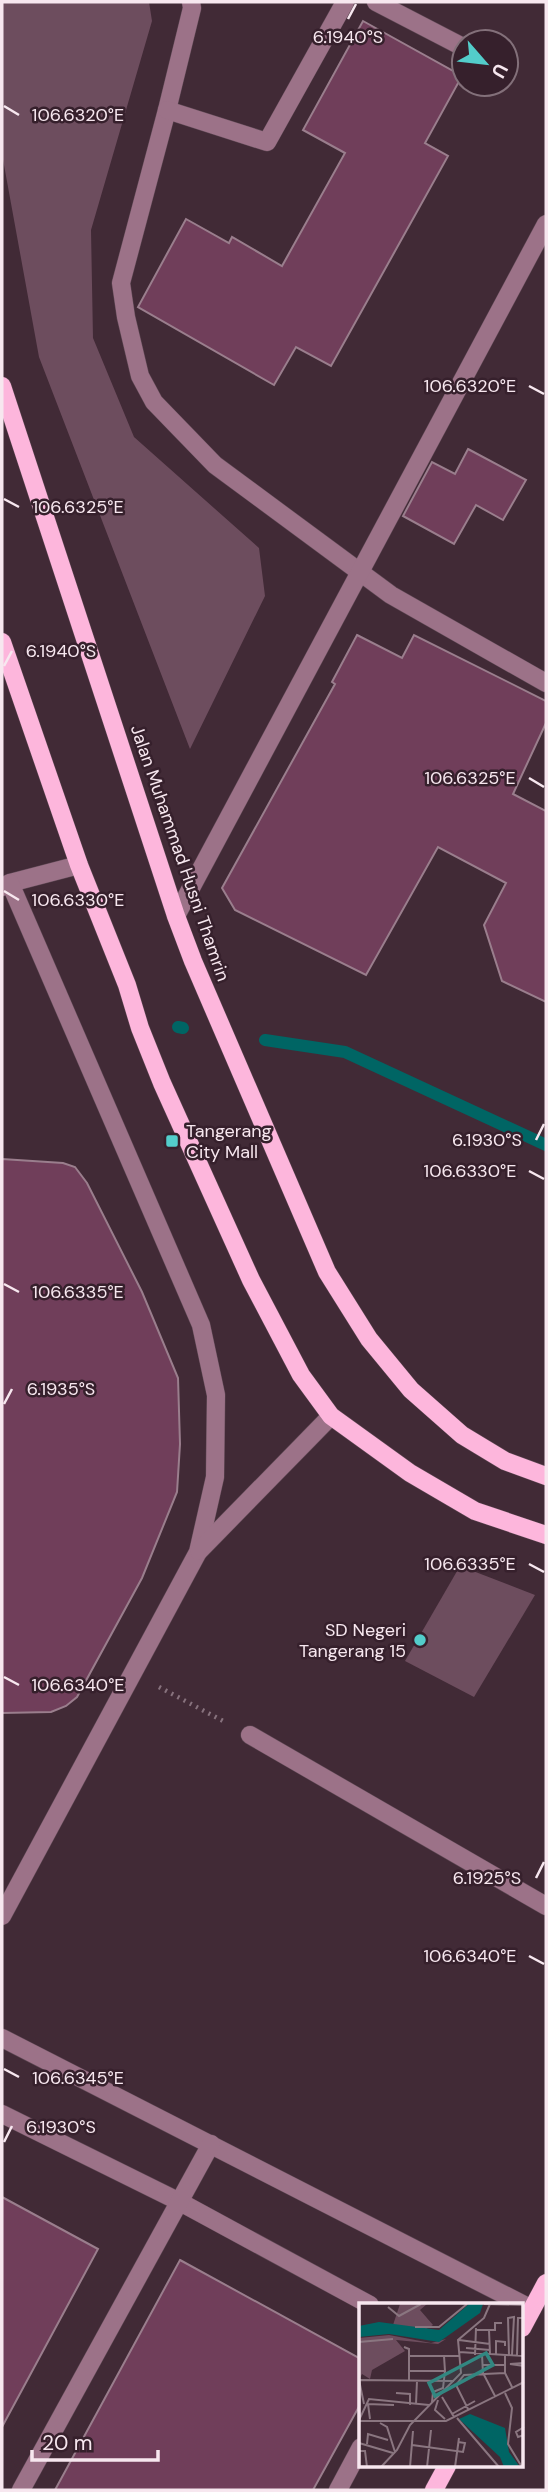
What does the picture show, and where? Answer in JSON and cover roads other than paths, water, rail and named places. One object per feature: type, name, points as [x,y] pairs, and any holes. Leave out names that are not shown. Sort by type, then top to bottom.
[{"type":"main road","name":"Jalan Muhammad Husni Thamrin","points":[[2,386],[176,916],[198,974],[327,1272],[369,1339],[411,1390],[462,1435],[505,1461],[546,1476]]},
{"type":"main road","points":[[2,642],[79,865],[127,985],[140,1028],[162,1083],[251,1280],[301,1375],[331,1416],[410,1472],[475,1511],[546,1535]]},
{"type":"main road","points":[[524,2324],[546,2283]]},
{"type":"main road","points":[[434,2490],[446,2468]]},
{"type":"street","points":[[191,2],[192,8],[167,110],[121,283],[125,317],[141,376],[154,402],[215,465],[358,573],[391,595],[546,683]]},
{"type":"street","points":[[167,110],[267,142],[345,2]]},
{"type":"street","points":[[376,2],[450,41]]},
{"type":"street","points":[[176,916],[546,224]]},
{"type":"street","points":[[2,1916],[198,1552],[215,1477],[216,1395],[201,1325],[6,885],[79,865]]},
{"type":"street","points":[[198,1552],[331,1416]]},
{"type":"street","points":[[250,1735],[546,1906]]},
{"type":"street","points":[[2,2038],[520,2303]]},
{"type":"street","points":[[2,2114],[180,2202],[366,2303]]},
{"type":"street","points":[[21,2490],[211,2144]]},
{"type":"street","points":[[524,2305],[532,2309]]},
{"type":"street","points":[[338,2490],[359,2451]]},
{"type":"waterway","points":[[178,1027],[183,1028]]},
{"type":"waterway","points":[[265,1040],[345,1052],[546,1145]]},
{"type":"place","name":"Tangerang City Mall","points":[[172,1141]]},
{"type":"place","name":"SD Negeri Tangerang 15","points":[[420,1640]]}]
